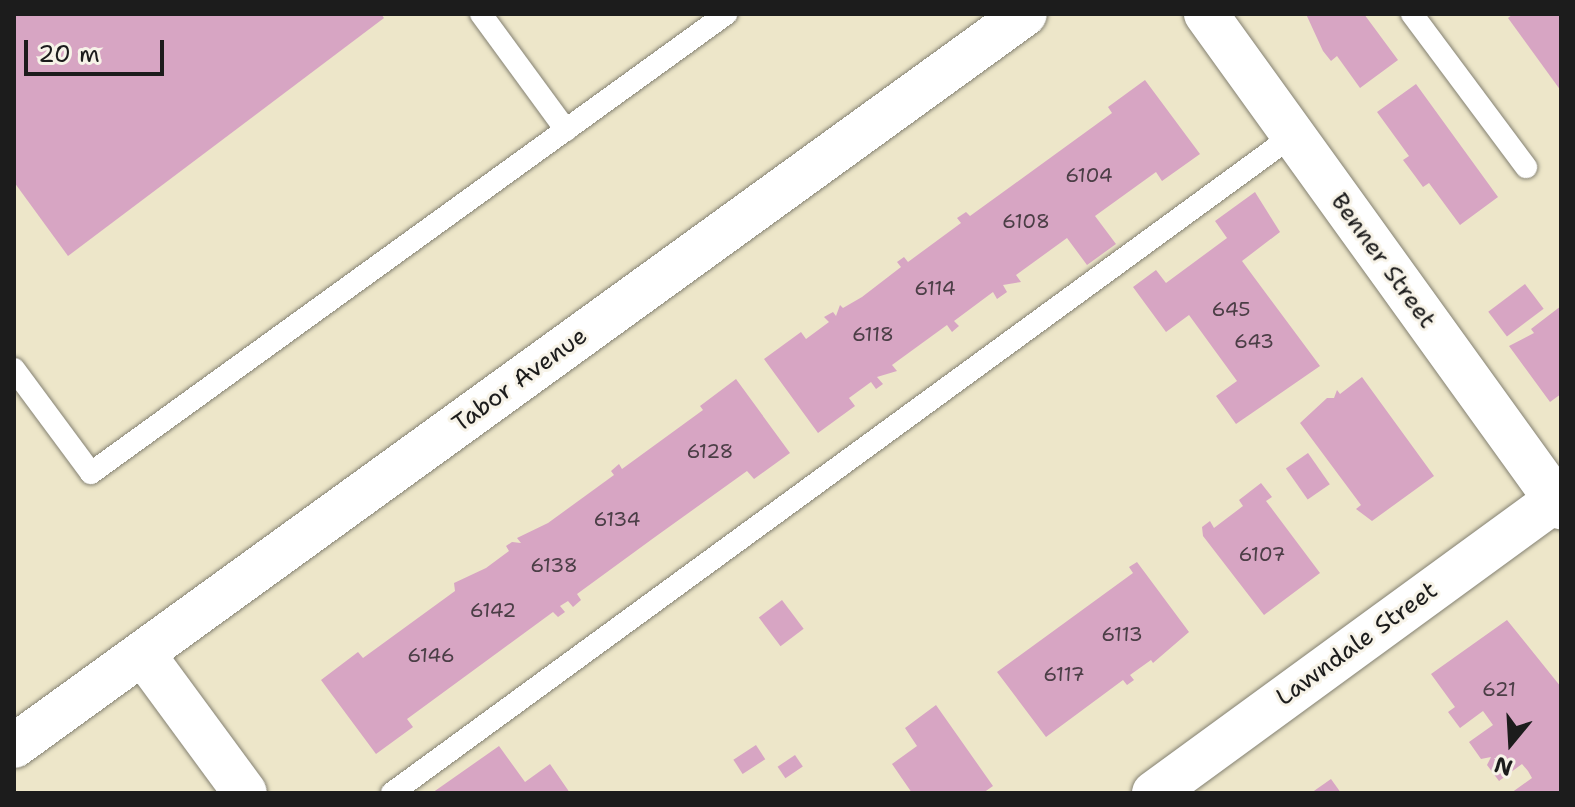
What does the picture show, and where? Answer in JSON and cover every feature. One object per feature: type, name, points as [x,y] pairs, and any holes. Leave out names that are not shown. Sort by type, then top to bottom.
[{"type":"street","name":"Tabor Avenue","points":[[14,746],[1025,14]]},
{"type":"street","name":"Benner Street","points":[[1206,14],[1559,501]]},
{"type":"street","name":"Lawndale Street","points":[[1154,793],[1559,501]]},
{"type":"street","points":[[143,654],[245,793]]},
{"type":"lane","points":[[481,14],[566,130]]},
{"type":"lane","points":[[14,369],[91,473],[726,14]]},
{"type":"lane","points":[[1412,14],[1526,167]]},
{"type":"lane","points":[[392,793],[1292,136]]},
{"type":"building","points":[[14,14],[381,14],[384,18],[68,256],[14,182]]},
{"type":"building","points":[[1306,14],[1364,14],[1398,60],[1360,88],[1337,56],[1331,61],[1323,51]]},
{"type":"building","points":[[1513,14],[1561,14],[1561,91],[1508,18]]},
{"type":"building","points":[[1145,80],[1200,154],[1162,181],[1156,172],[1095,216],[1116,244],[1087,265],[1067,238],[1016,275],[1021,282],[1003,285],[1007,292],[997,299],[993,292],[954,321],[959,326],[952,332],[947,325],[892,365],[897,371],[877,377],[883,384],[876,389],[871,382],[849,398],[855,406],[818,433],[764,359],[801,332],[806,339],[829,322],[824,317],[833,312],[836,316],[840,305],[843,308],[862,297],[901,267],[897,262],[904,257],[908,262],[961,223],[957,218],[966,212],[970,216],[1112,113],[1108,107]]},
{"type":"building","points":[[1416,84],[1498,197],[1460,225],[1429,183],[1423,187],[1403,160],[1409,156],[1377,112]]},
{"type":"building","points":[[1255,192],[1280,232],[1242,261],[1320,366],[1236,424],[1216,396],[1237,381],[1189,315],[1166,332],[1133,287],[1156,270],[1166,283],[1227,238],[1215,221]]},
{"type":"building","points":[[1525,284],[1544,309],[1507,336],[1488,312]]},
{"type":"building","points":[[1561,306],[1561,394],[1550,402],[1509,346],[1534,333],[1531,329]]},
{"type":"building","points":[[1362,377],[1434,476],[1372,521],[1356,509],[1361,505],[1300,423],[1327,398],[1334,398],[1337,390],[1340,394]]},
{"type":"building","points":[[736,379],[790,453],[754,479],[747,471],[577,594],[581,600],[573,607],[568,601],[560,606],[565,612],[558,617],[553,612],[407,719],[413,727],[376,754],[321,680],[358,652],[363,658],[455,591],[454,583],[486,568],[509,551],[506,546],[512,542],[521,543],[517,538],[548,523],[614,475],[611,471],[619,464],[622,469],[703,410],[700,406]]},
{"type":"building","points":[[1308,453],[1330,484],[1308,500],[1286,468]]},
{"type":"building","points":[[1261,483],[1272,497],[1266,501],[1320,573],[1264,615],[1203,536],[1202,527],[1210,521],[1214,528],[1243,506],[1239,500]]},
{"type":"building","points":[[1137,562],[1189,632],[1153,663],[1151,660],[1130,675],[1134,680],[1127,685],[1123,680],[1046,737],[997,672],[1133,573],[1129,567]]},
{"type":"building","points":[[782,600],[804,629],[781,646],[759,617]]},
{"type":"building","points":[[1507,620],[1561,687],[1561,793],[1511,793],[1532,778],[1528,771],[1522,764],[1499,781],[1487,765],[1491,757],[1481,759],[1469,742],[1493,725],[1483,711],[1460,728],[1448,712],[1455,707],[1431,674]]},
{"type":"building","points":[[936,705],[993,786],[983,793],[912,793],[892,764],[917,746],[905,728]]},
{"type":"building","points":[[756,745],[765,759],[743,774],[733,760]]},
{"type":"building","points":[[499,746],[525,782],[550,764],[570,793],[432,793]]},
{"type":"building","points":[[795,755],[803,767],[785,778],[778,767]]},
{"type":"building","points":[[1331,779],[1341,793],[1311,793]]}]
